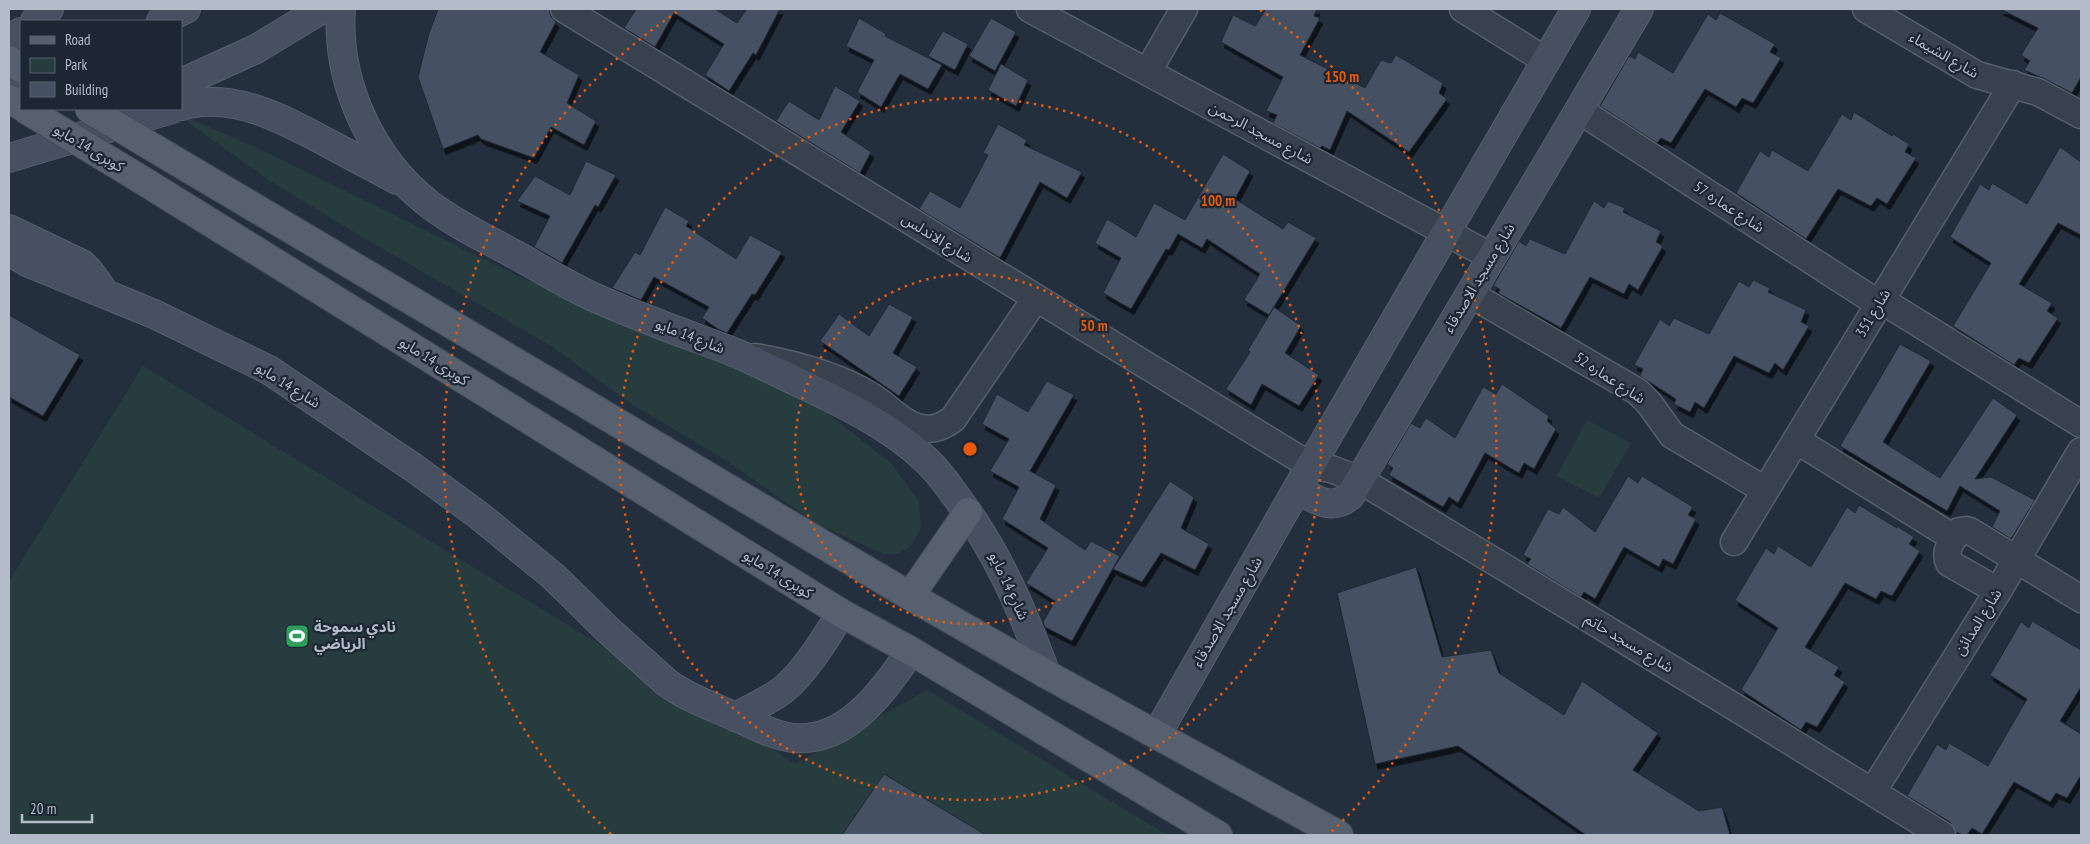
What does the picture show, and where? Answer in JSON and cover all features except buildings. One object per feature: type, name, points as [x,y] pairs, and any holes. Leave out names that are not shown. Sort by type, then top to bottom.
[{"type":"main road","points":[[36,20],[49,9]]},
{"type":"main road","points":[[163,20],[186,9]]},
{"type":"main road","points":[[182,83],[229,63],[256,49],[322,9]]},
{"type":"main road","name":"شارع 14 مايو","points":[[341,9],[343,54],[356,105],[375,143],[390,165],[408,185],[450,219],[587,294],[736,353],[866,416],[894,435],[926,460],[968,512],[993,551],[1014,592],[1046,674]]},
{"type":"main road","name":"شارع مسجد الاصدقاء","points":[[1158,734],[1297,489],[1576,9]]},
{"type":"main road","name":"شارع مسجد الاصدقاء","points":[[1297,489],[1322,503],[1337,504],[1350,496],[1639,9]]},
{"type":"main road","points":[[9,41],[20,33]]},
{"type":"main road","points":[[9,60],[20,67]]},
{"type":"main road","points":[[9,98],[20,105]]},
{"type":"main road","points":[[182,106],[212,102],[236,104],[264,112],[291,124],[408,185]]},
{"type":"main road","name":"كوبرى 14 مايو","points":[[28,110],[841,613]]},
{"type":"main road","points":[[91,110],[910,596],[1046,674],[1339,835]]},
{"type":"main road","points":[[9,144],[107,110]]},
{"type":"main road","points":[[9,158],[169,110]]},
{"type":"main road","points":[[9,229],[82,264],[104,293]]},
{"type":"main road","name":"شارع 14 مايو","points":[[15,257],[154,314],[268,370],[414,468],[477,514],[553,576],[608,630],[676,690],[771,733],[794,738],[816,737],[841,728],[880,695],[911,651]]},
{"type":"main road","points":[[910,596],[968,512]]},
{"type":"main road","points":[[735,716],[764,702],[782,690],[800,674],[841,613],[911,651],[1218,835]]},
{"type":"street","name":"شارع الاندلس","points":[[564,9],[1311,466]]},
{"type":"street","name":"شارع مسجد الرحمن","points":[[1030,9],[1492,257]]},
{"type":"street","points":[[1148,72],[1184,9]]},
{"type":"street","points":[[1463,9],[1545,60]]},
{"type":"street","name":"شارع الشيماء","points":[[1866,9],[1976,76],[2001,83],[2013,84],[2044,94],[2081,115]]},
{"type":"street","name":"شارع 351","points":[[1734,542],[2013,84]]},
{"type":"street","name":"شارع عماره 57","points":[[1579,110],[1880,302],[2081,424]]},
{"type":"street","name":"شارع عماره 52","points":[[1470,294],[1638,392],[1649,403],[1672,434],[1765,490]]},
{"type":"street","points":[[736,353],[792,363],[834,377],[873,397],[909,423],[920,428],[932,429],[943,426],[953,418],[1036,298]]},
{"type":"street","points":[[1796,440],[1954,538]]},
{"type":"street","name":"شارع المدائن","points":[[1873,791],[1998,591],[2081,451]]},
{"type":"street","name":"شارع مسجد حاتم","points":[[1311,466],[1332,469],[1360,480],[1873,791],[1942,835]]},
{"type":"street","points":[[1998,591],[1948,562],[1947,552],[1959,531],[1966,530],[2081,598]]},
{"type":"green space","points":[[179,116],[189,118],[268,153],[518,276],[740,367],[827,413],[891,463],[919,501],[921,528],[911,546],[898,554],[884,554],[815,523],[726,460],[633,405],[551,346],[359,235],[270,181]]},
{"type":"green space","name":"نادي سموحة الرياضي","points":[[143,366],[796,764],[927,690],[1167,835],[9,835],[9,581]]},
{"type":"green space","points":[[1587,420],[1631,443],[1599,498],[1557,476]]},
{"type":"place","name":"نادي سموحة الرياضي","points":[[297,636]]}]
